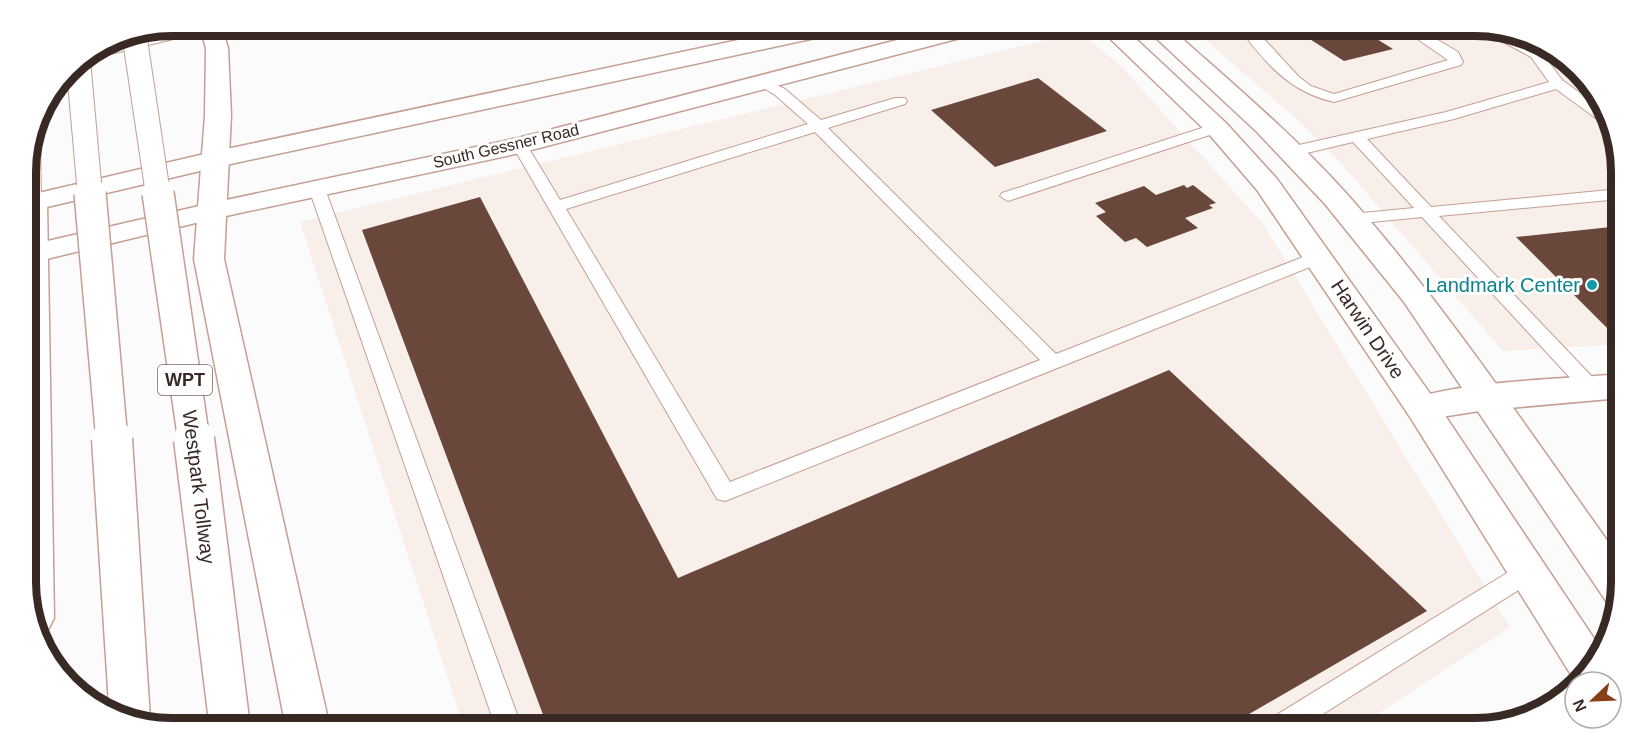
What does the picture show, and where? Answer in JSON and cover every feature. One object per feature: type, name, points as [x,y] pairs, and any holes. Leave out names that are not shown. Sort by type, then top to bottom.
[{"type":"main road","points":[[213,36],[217,48],[217,159],[209,259],[306,718]]},
{"type":"main road","points":[[36,201],[217,159],[796,36]]},
{"type":"main road","name":"South Gessner Road","points":[[36,253],[212,211],[520,145],[943,36]]},
{"type":"main road","name":"Harwin Drive","points":[[1118,36],[1217,128],[1267,185],[1422,408],[1586,661]]},
{"type":"main road","points":[[1166,36],[1290,152],[1352,219],[1415,295],[1611,576]]},
{"type":"main road","name":"Westpark Tollway","points":[[135,41],[195,445],[229,718]]},
{"type":"main road","points":[[79,73],[115,474],[129,711]]},
{"type":"main road","points":[[1422,408],[1486,398],[1606,387]]},
{"type":"lane","points":[[114,49],[168,36]]},
{"type":"lane","points":[[1253,36],[1289,78],[1322,97],[1334,98],[1456,62],[1453,56],[1419,36]]},
{"type":"lane","points":[[1542,53],[1559,84],[1597,112]]},
{"type":"lane","points":[[760,82],[780,92],[818,126],[1054,363]]},
{"type":"lane","points":[[1290,152],[1449,116],[1559,84]]},
{"type":"lane","points":[[557,206],[900,101]]},
{"type":"lane","points":[[1008,196],[1217,128]]},
{"type":"lane","points":[[1357,138],[1427,212],[1606,387]]},
{"type":"lane","points":[[520,145],[725,494],[1319,257]]},
{"type":"lane","points":[[317,189],[505,718]]},
{"type":"lane","points":[[1352,219],[1611,195]]},
{"type":"lane","points":[[1296,718],[1527,572]]},
{"type":"shaded area","points":[[1064,36],[1085,36],[1121,66],[1263,224],[1510,627],[1371,718],[461,718],[300,222]]},
{"type":"shaded area","name":"Landmark Center","points":[[1201,36],[1492,37],[1527,46],[1558,64],[1583,89],[1593,104],[1601,120],[1610,155],[1611,345],[1503,351],[1338,160],[1299,121]]},
{"type":"building","points":[[1305,36],[1372,36],[1393,49],[1344,61]]},
{"type":"building","points":[[1038,78],[1107,131],[995,167],[931,110]]},
{"type":"building","points":[[1184,185],[1187,188],[1193,185],[1216,203],[1209,205],[1213,208],[1185,218],[1198,228],[1147,247],[1136,238],[1125,242],[1096,216],[1106,212],[1095,203],[1144,186],[1156,195]]},
{"type":"building","points":[[480,197],[678,578],[1169,370],[1427,611],[1242,718],[827,718],[825,715],[819,718],[544,718],[362,230]]},
{"type":"building","name":"Landmark Center","points":[[1611,227],[1611,332],[1516,237]]},
{"type":"place","name":"Landmark Center","points":[[1592,285]]}]
